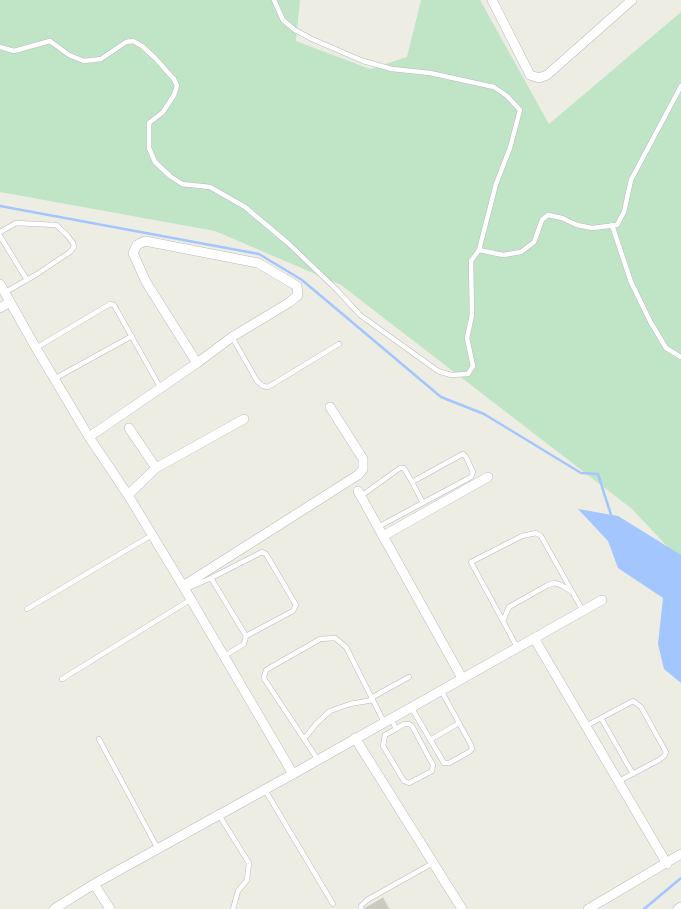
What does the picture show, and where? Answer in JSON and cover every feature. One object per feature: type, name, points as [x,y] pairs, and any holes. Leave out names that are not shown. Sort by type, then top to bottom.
[{"type":"street","points":[[492,0],[530,74],[539,78],[547,75],[627,2]]},
{"type":"street","points":[[89,437],[197,363],[232,337],[290,302],[298,295],[297,286],[258,263],[145,241],[137,245],[132,253],[146,282],[197,363]]},
{"type":"street","points":[[2,289],[89,437],[128,495],[184,588],[293,774]]},
{"type":"street","points":[[0,308],[10,302]]},
{"type":"street","points":[[184,588],[358,475],[363,469],[364,460],[330,407]]},
{"type":"street","points":[[128,495],[156,468],[244,419]]},
{"type":"street","points":[[129,428],[156,468]]},
{"type":"street","points":[[381,532],[488,477]]},
{"type":"street","points":[[360,494],[462,678]]},
{"type":"street","points":[[54,909],[94,884],[219,816],[602,600]]},
{"type":"street","points":[[534,638],[667,864]]},
{"type":"street","points":[[355,738],[462,909]]},
{"type":"street","points":[[588,909],[681,854]]},
{"type":"street","points":[[94,884],[110,909]]},
{"type":"lane","points":[[0,47],[14,51],[50,41],[69,55],[84,61],[101,59],[126,42],[133,41],[142,46],[174,79],[177,86],[174,95],[163,112],[149,123],[149,148],[155,162],[182,184],[210,187],[245,206],[288,243],[360,315],[438,371],[451,375],[468,374],[473,366],[466,338],[472,316],[471,261],[478,250],[496,184],[510,148],[520,110],[508,96],[494,87],[430,73],[392,69],[363,61],[312,39],[294,30],[283,20],[274,0]]},
{"type":"lane","points":[[478,250],[503,255],[521,252],[534,242],[542,220],[548,215],[592,228],[617,225],[624,212],[631,180],[681,86]]},
{"type":"lane","points":[[0,232],[16,223],[56,225],[67,235],[74,247],[70,252],[26,280],[2,289]]},
{"type":"lane","points":[[612,225],[630,282],[650,321],[666,348],[681,357]]},
{"type":"lane","points":[[0,236],[26,280]]},
{"type":"lane","points":[[36,348],[110,304],[114,305],[160,388]]},
{"type":"lane","points":[[54,379],[132,336]]},
{"type":"lane","points":[[232,337],[257,381],[263,386],[268,387],[339,344]]},
{"type":"lane","points":[[381,532],[423,503],[471,477],[473,472],[463,454],[412,482]]},
{"type":"lane","points":[[360,494],[400,468],[404,468],[423,503]]},
{"type":"lane","points":[[517,647],[471,562],[522,536],[536,533],[542,536],[583,610]]},
{"type":"lane","points":[[27,609],[152,535]]},
{"type":"lane","points":[[184,588],[211,578],[258,552],[266,554],[296,608],[246,636]]},
{"type":"lane","points":[[211,578],[246,636],[244,644],[223,656]]},
{"type":"lane","points":[[503,621],[509,608],[548,585],[562,585],[573,593]]},
{"type":"lane","points":[[62,679],[190,600]]},
{"type":"lane","points":[[318,760],[264,680],[264,677],[266,670],[320,639],[335,638],[346,647],[372,699],[396,729]]},
{"type":"lane","points":[[304,739],[330,711],[372,699],[409,677]]},
{"type":"lane","points":[[411,707],[444,763],[449,763],[469,752],[472,749],[471,744],[441,690]]},
{"type":"lane","points":[[586,726],[625,705],[633,702],[637,703],[665,748],[664,756],[618,781]]},
{"type":"lane","points":[[601,718],[633,774]]},
{"type":"lane","points":[[430,740],[459,723]]},
{"type":"lane","points":[[404,724],[412,726],[434,765],[432,770],[409,783],[404,781],[383,746],[385,735],[396,729],[404,724]]},
{"type":"lane","points":[[99,739],[158,849]]},
{"type":"lane","points":[[265,790],[333,904]]},
{"type":"lane","points":[[219,816],[250,862],[247,880],[238,891],[233,909]]},
{"type":"lane","points":[[361,909],[367,900],[434,862]]},
{"type":"green space","points":[[0,0],[300,0],[296,41],[370,69],[407,57],[421,0],[480,0],[549,124],[681,12],[681,561],[632,509],[341,285],[215,231],[0,192]]},
{"type":"water","points":[[578,509],[618,516],[681,555],[681,683],[664,669],[658,644],[663,598],[618,568],[608,541]]},
{"type":"building","points":[[383,898],[389,909],[365,909],[365,908]]},
{"type":"waterway","points":[[0,206],[259,254],[302,280],[441,397],[484,414],[581,473],[598,474],[611,515]]},
{"type":"waterway","points":[[644,909],[681,878]]}]
